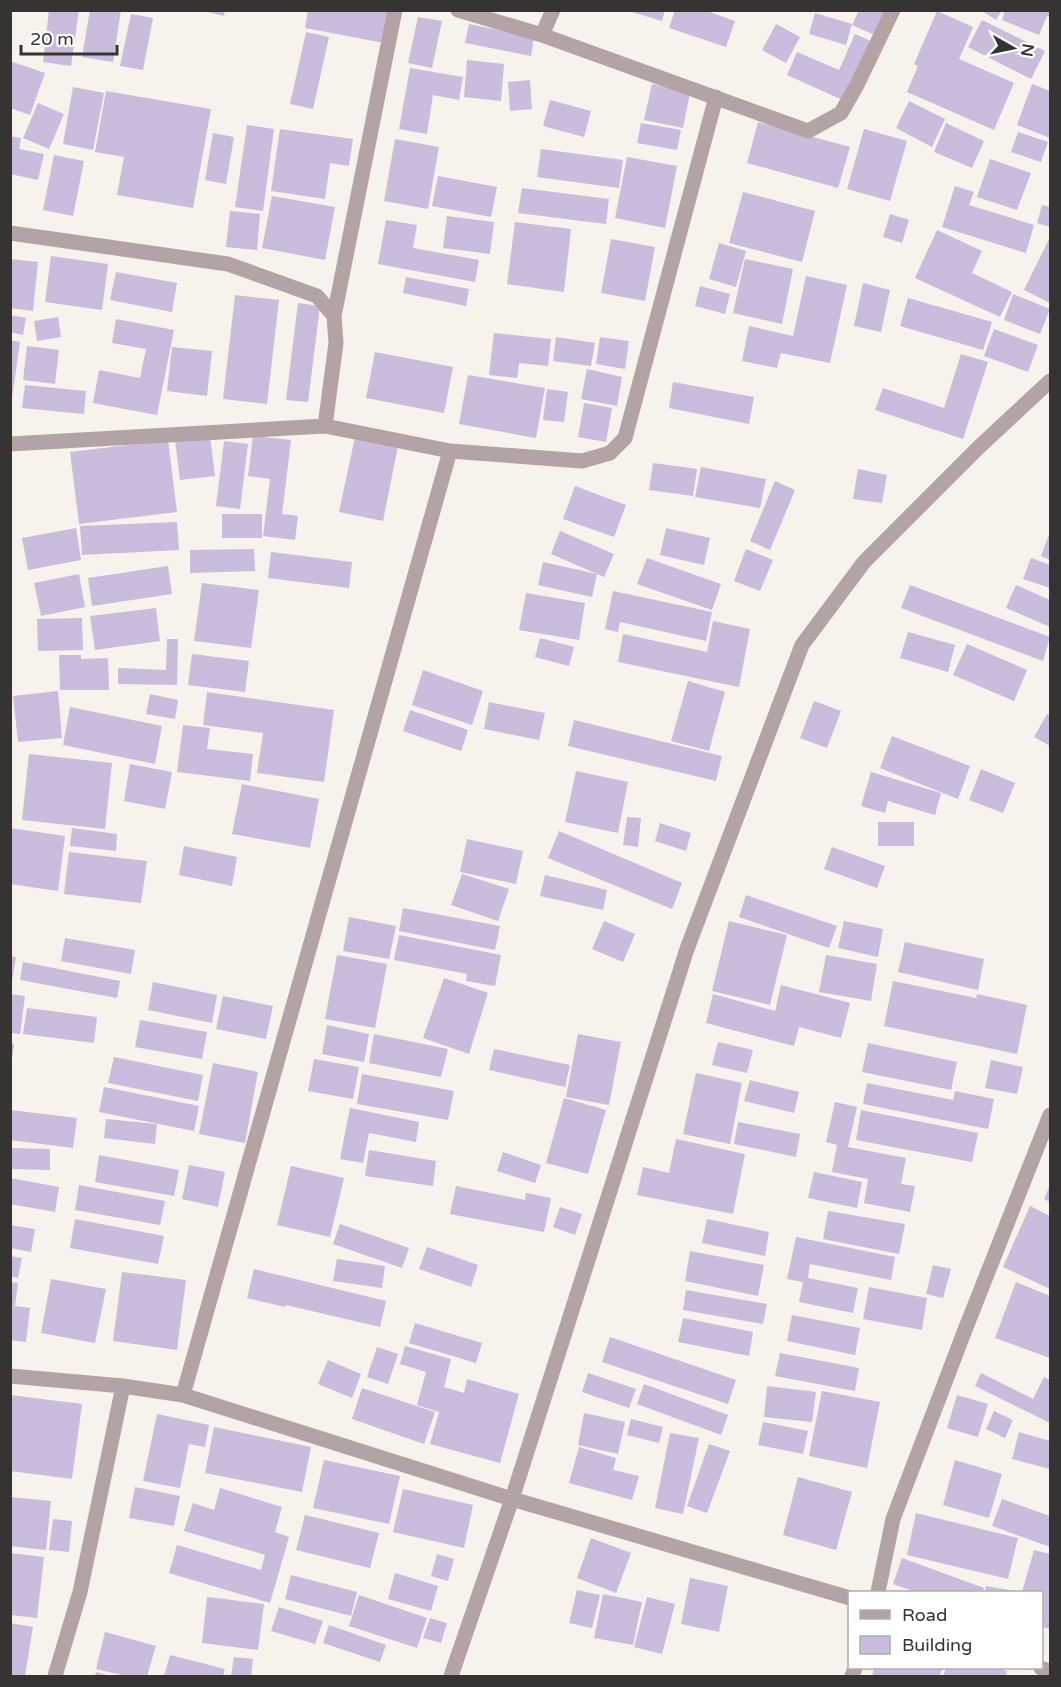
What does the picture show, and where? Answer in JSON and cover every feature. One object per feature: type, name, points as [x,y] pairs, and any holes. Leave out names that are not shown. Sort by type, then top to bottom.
[{"type":"street","points":[[325,426],[336,343],[334,316],[395,10]]},
{"type":"street","points":[[458,10],[542,35],[808,131],[841,113],[858,85],[893,10]]},
{"type":"street","points":[[542,35],[553,10]]},
{"type":"street","points":[[10,444],[325,426],[450,451],[582,461],[610,453],[625,438],[716,97]]},
{"type":"street","points":[[10,233],[228,264],[317,296],[334,316]]},
{"type":"street","points":[[451,1677],[512,1499],[687,949],[802,645],[864,561],[979,447],[1050,381]]},
{"type":"street","points":[[183,1395],[450,451]]},
{"type":"street","points":[[878,1591],[893,1519],[1050,1115]]},
{"type":"street","points":[[10,1376],[123,1386],[183,1395],[512,1499],[848,1598]]},
{"type":"street","points":[[55,1677],[80,1592],[123,1386]]},
{"type":"building","points":[[49,10],[79,10],[71,66],[43,62]]},
{"type":"building","points":[[90,10],[121,10],[113,62],[82,57]]},
{"type":"building","points":[[200,10],[225,10],[224,16]]},
{"type":"building","points":[[308,10],[390,10],[384,43],[305,28]]},
{"type":"building","points":[[625,10],[665,10],[662,21]]},
{"type":"building","points":[[675,10],[704,10],[735,21],[726,47],[669,28]]},
{"type":"building","points":[[859,10],[888,10],[877,36],[852,25]]},
{"type":"building","points":[[981,10],[1002,10],[996,20]]},
{"type":"building","points":[[1005,10],[1050,10],[1050,17],[1047,16],[1039,35],[1002,20]]},
{"type":"building","points":[[937,11],[973,27],[959,59],[1014,83],[994,130],[907,92],[918,66],[914,64]]},
{"type":"building","points":[[815,13],[852,24],[846,45],[809,34]]},
{"type":"building","points":[[131,14],[153,18],[143,70],[120,66]]},
{"type":"building","points":[[418,17],[442,21],[432,68],[408,63]]},
{"type":"building","points":[[982,20],[1045,51],[1031,79],[968,47]]},
{"type":"building","points":[[469,24],[534,37],[531,56],[465,43]]},
{"type":"building","points":[[776,24],[800,37],[786,63],[762,50]]},
{"type":"building","points":[[306,32],[329,37],[313,109],[290,104]]},
{"type":"building","points":[[855,34],[873,42],[847,102],[787,75],[797,52],[839,70]]},
{"type":"building","points":[[467,60],[504,64],[501,101],[464,97]]},
{"type":"building","points":[[10,61],[45,73],[30,115],[10,108]]},
{"type":"building","points":[[410,68],[463,77],[459,100],[433,95],[427,134],[399,129]]},
{"type":"building","points":[[530,80],[532,109],[510,111],[508,82]]},
{"type":"building","points":[[652,84],[690,93],[683,128],[644,120]]},
{"type":"building","points":[[1032,84],[1050,91],[1050,138],[1017,125]]},
{"type":"building","points":[[73,87],[104,93],[93,150],[63,144]]},
{"type":"building","points":[[106,91],[211,109],[193,208],[117,195],[124,157],[95,152]]},
{"type":"building","points":[[550,100],[591,111],[584,137],[543,126]]},
{"type":"building","points":[[909,101],[945,119],[932,147],[896,128]]},
{"type":"building","points":[[38,103],[64,114],[49,149],[23,138]]},
{"type":"building","points":[[758,122],[850,147],[838,188],[747,163]]},
{"type":"building","points":[[641,123],[681,130],[677,150],[637,143]]},
{"type":"building","points":[[946,123],[984,141],[972,168],[934,152]]},
{"type":"building","points":[[247,125],[274,129],[263,211],[235,207]]},
{"type":"building","points":[[280,129],[353,139],[349,166],[330,163],[325,199],[271,191]]},
{"type":"building","points":[[864,129],[907,141],[890,201],[847,189]]},
{"type":"building","points":[[1018,132],[1048,142],[1041,162],[1011,152]]},
{"type":"building","points":[[213,133],[234,137],[226,184],[205,180]]},
{"type":"building","points":[[10,136],[21,138],[19,149],[44,154],[38,180],[10,174]]},
{"type":"building","points":[[395,139],[439,147],[428,209],[384,201]]},
{"type":"building","points":[[541,149],[623,160],[619,188],[537,177]]},
{"type":"building","points":[[54,155],[84,161],[73,216],[43,210]]},
{"type":"building","points":[[627,157],[677,166],[665,228],[615,218]]},
{"type":"building","points":[[990,159],[1031,173],[1017,210],[977,197]]},
{"type":"building","points":[[438,176],[497,187],[491,217],[432,206]]},
{"type":"building","points":[[955,186],[974,192],[969,205],[1034,225],[1026,253],[942,227]]},
{"type":"building","points":[[522,188],[609,199],[606,224],[518,213]]},
{"type":"building","points":[[743,192],[815,211],[802,262],[729,243]]},
{"type":"building","points":[[272,196],[335,207],[325,260],[262,248]]},
{"type":"building","points":[[1042,205],[1050,207],[1050,227],[1037,223]]},
{"type":"building","points":[[230,211],[260,214],[257,250],[226,247]]},
{"type":"building","points":[[890,214],[909,220],[902,243],[883,237]]},
{"type":"building","points":[[447,216],[494,222],[490,254],[443,248]]},
{"type":"building","points":[[386,220],[417,225],[413,248],[479,260],[475,282],[378,264]]},
{"type":"building","points":[[515,222],[571,229],[564,292],[507,284]]},
{"type":"building","points":[[937,230],[982,251],[972,273],[1012,292],[1000,317],[915,278]]},
{"type":"building","points":[[1050,237],[1050,303],[1024,290]]},
{"type":"building","points":[[611,239],[655,247],[645,301],[601,293]]},
{"type":"building","points":[[719,243],[746,251],[736,287],[709,279]]},
{"type":"building","points":[[51,256],[108,264],[102,310],[45,302]]},
{"type":"building","points":[[10,259],[38,262],[33,311],[10,308]]},
{"type":"building","points":[[745,259],[793,269],[782,324],[733,313]]},
{"type":"building","points":[[116,272],[177,283],[172,312],[110,300]]},
{"type":"building","points":[[806,276],[847,285],[830,363],[781,353],[777,368],[742,361],[749,326],[793,336]]},
{"type":"building","points":[[406,277],[469,289],[466,306],[403,293]]},
{"type":"building","points":[[863,283],[890,290],[881,332],[854,326]]},
{"type":"building","points":[[700,286],[730,294],[725,314],[695,306]]},
{"type":"building","points":[[1013,294],[1050,309],[1040,334],[1004,320]]},
{"type":"building","points":[[235,295],[279,300],[267,404],[223,399]]},
{"type":"building","points":[[908,298],[992,322],[983,350],[900,326]]},
{"type":"building","points":[[298,303],[320,306],[308,402],[286,400]]},
{"type":"building","points":[[10,315],[26,318],[23,335],[10,332]]},
{"type":"building","points":[[58,317],[61,337],[37,341],[34,321]]},
{"type":"building","points":[[116,319],[174,330],[157,415],[93,403],[99,370],[140,378],[146,349],[112,343]]},
{"type":"building","points":[[994,329],[1038,345],[1028,372],[984,356]]},
{"type":"building","points":[[494,333],[551,339],[548,366],[519,363],[517,378],[489,375]]},
{"type":"building","points":[[556,337],[595,343],[591,366],[553,361]]},
{"type":"building","points":[[600,337],[629,341],[625,369],[596,364]]},
{"type":"building","points":[[10,340],[20,342],[12,398],[10,398]]},
{"type":"building","points":[[27,346],[59,350],[55,384],[23,380]]},
{"type":"building","points":[[172,347],[212,351],[207,396],[167,391]]},
{"type":"building","points":[[375,352],[453,367],[444,413],[366,398]]},
{"type":"building","points":[[961,354],[988,362],[963,439],[875,410],[883,388],[944,408]]},
{"type":"building","points":[[587,369],[622,377],[617,406],[581,399]]},
{"type":"building","points":[[468,375],[545,388],[536,438],[459,424]]},
{"type":"building","points":[[673,382],[754,397],[749,424],[669,408]]},
{"type":"building","points":[[25,385],[86,391],[84,414],[22,408]]},
{"type":"building","points":[[547,389],[568,392],[564,422],[543,420]]},
{"type":"building","points":[[584,403],[612,408],[606,442],[578,437]]},
{"type":"building","points":[[210,436],[215,476],[180,480],[175,440]]},
{"type":"building","points":[[253,436],[291,440],[282,514],[298,516],[295,540],[263,536],[270,479],[248,476]]},
{"type":"building","points":[[355,437],[398,446],[383,521],[339,512]]},
{"type":"building","points":[[168,440],[177,512],[79,524],[70,452]]},
{"type":"building","points":[[224,441],[248,444],[240,509],[216,506]]},
{"type":"building","points":[[653,463],[697,469],[693,496],[649,490]]},
{"type":"building","points":[[701,467],[766,479],[760,508],[695,497]]},
{"type":"building","points":[[858,469],[887,475],[882,503],[853,499]]},
{"type":"building","points":[[775,481],[795,490],[770,550],[750,541]]},
{"type":"building","points":[[575,486],[626,505],[614,537],[563,519]]},
{"type":"building","points":[[222,514],[262,514],[262,538],[222,538]]},
{"type":"building","points":[[177,522],[179,550],[82,555],[80,526]]},
{"type":"building","points":[[76,528],[81,560],[28,570],[22,538]]},
{"type":"building","points":[[666,528],[710,538],[704,565],[660,555]]},
{"type":"building","points":[[560,531],[614,554],[604,577],[551,554]]},
{"type":"building","points":[[1050,532],[1050,560],[1041,556]]},
{"type":"building","points":[[254,549],[255,571],[190,573],[190,550]]},
{"type":"building","points":[[746,549],[773,560],[760,591],[734,581]]},
{"type":"building","points":[[271,552],[352,562],[349,588],[268,578]]},
{"type":"building","points":[[647,558],[721,584],[712,610],[637,584]]},
{"type":"building","points":[[1031,558],[1050,565],[1050,588],[1023,579]]},
{"type":"building","points":[[543,562],[597,574],[592,597],[538,585]]},
{"type":"building","points":[[168,566],[172,594],[92,606],[88,578]]},
{"type":"building","points":[[79,574],[85,607],[41,616],[34,583]]},
{"type":"building","points":[[202,583],[259,590],[251,648],[194,641]]},
{"type":"building","points":[[910,585],[1050,637],[1043,661],[901,608]]},
{"type":"building","points":[[1016,585],[1050,600],[1050,627],[1006,608]]},
{"type":"building","points":[[613,591],[712,612],[706,641],[620,622],[618,632],[605,629]]},
{"type":"building","points":[[526,593],[585,603],[579,640],[519,630]]},
{"type":"building","points":[[156,608],[160,641],[95,650],[90,616]]},
{"type":"building","points":[[82,618],[83,650],[38,651],[37,619]]},
{"type":"building","points":[[713,621],[750,629],[739,687],[618,662],[623,634],[707,652]]},
{"type":"building","points":[[908,632],[955,645],[948,672],[900,658]]},
{"type":"building","points":[[540,638],[574,647],[569,666],[535,657]]},
{"type":"building","points":[[167,639],[178,639],[177,685],[118,684],[118,668],[166,670]]},
{"type":"building","points":[[967,644],[1027,670],[1014,701],[953,675]]},
{"type":"building","points":[[192,654],[249,661],[245,692],[188,685]]},
{"type":"building","points":[[59,655],[81,655],[81,659],[108,658],[109,690],[60,690]]},
{"type":"building","points":[[423,670],[483,691],[472,725],[412,705]]},
{"type":"building","points":[[688,681],[725,692],[709,751],[671,741]]},
{"type":"building","points":[[58,691],[62,738],[18,742],[13,696]]},
{"type":"building","points":[[207,692],[334,710],[324,782],[257,773],[263,733],[203,725]]},
{"type":"building","points":[[150,694],[178,700],[175,719],[146,714]]},
{"type":"building","points":[[814,701],[841,711],[827,748],[800,738]]},
{"type":"building","points":[[489,702],[545,713],[539,740],[484,729]]},
{"type":"building","points":[[70,707],[162,726],[155,764],[63,745]]},
{"type":"building","points":[[410,710],[468,730],[461,751],[403,731]]},
{"type":"building","points":[[1047,714],[1050,716],[1050,746],[1034,737]]},
{"type":"building","points":[[574,720],[722,756],[716,781],[568,746]]},
{"type":"building","points":[[183,725],[210,728],[207,749],[253,754],[250,781],[177,772]]},
{"type":"building","points":[[892,736],[970,766],[958,799],[880,768]]},
{"type":"building","points":[[29,754],[112,763],[105,829],[22,820]]},
{"type":"building","points":[[130,764],[172,772],[165,809],[124,801]]},
{"type":"building","points":[[981,769],[1015,783],[1003,813],[969,800]]},
{"type":"building","points":[[576,771],[628,782],[618,833],[565,822]]},
{"type":"building","points":[[871,772],[941,793],[935,815],[888,801],[885,813],[861,806]]},
{"type":"building","points":[[242,784],[319,799],[310,848],[232,834]]},
{"type":"building","points":[[627,817],[641,818],[638,847],[623,845]]},
{"type":"building","points":[[878,822],[914,822],[914,846],[878,846]]},
{"type":"building","points":[[660,823],[691,833],[686,851],[655,841]]},
{"type":"building","points":[[10,828],[65,836],[58,891],[10,884]]},
{"type":"building","points":[[72,828],[117,834],[116,851],[70,846]]},
{"type":"building","points":[[559,831],[682,883],[672,909],[548,858]]},
{"type":"building","points":[[467,839],[523,851],[516,884],[460,872]]},
{"type":"building","points":[[184,846],[237,857],[232,886],[179,875]]},
{"type":"building","points":[[832,847],[885,866],[877,888],[824,869]]},
{"type":"building","points":[[69,852],[147,861],[141,903],[64,894]]},
{"type":"building","points":[[462,874],[509,889],[498,921],[451,905]]},
{"type":"building","points":[[545,875],[607,890],[603,910],[540,896]]},
{"type":"building","points":[[746,895],[837,926],[829,948],[739,917]]},
{"type":"building","points":[[403,908],[500,926],[495,950],[399,931]]},
{"type":"building","points":[[349,917],[396,926],[389,959],[343,951]]},
{"type":"building","points":[[604,921],[635,934],[623,962],[592,949]]},
{"type":"building","points":[[729,921],[787,935],[770,1005],[712,991]]},
{"type":"building","points":[[844,921],[883,929],[878,957],[838,948]]},
{"type":"building","points":[[399,935],[501,955],[495,986],[466,981],[467,974],[394,960]]},
{"type":"building","points":[[65,938],[135,950],[131,974],[61,961]]},
{"type":"building","points":[[905,942],[984,959],[978,990],[898,972]]},
{"type":"building","points":[[337,955],[387,964],[375,1028],[325,1019]]},
{"type":"building","points":[[826,955],[877,964],[871,1001],[819,992]]},
{"type":"building","points":[[10,956],[16,957],[12,982],[10,982]]},
{"type":"building","points":[[23,962],[120,981],[117,998],[20,980]]},
{"type":"building","points":[[444,978],[488,993],[469,1054],[423,1038]]},
{"type":"building","points":[[893,981],[976,998],[977,994],[1027,1005],[1017,1054],[884,1026]]},
{"type":"building","points":[[153,982],[217,995],[212,1023],[148,1010]]},
{"type":"building","points":[[781,985],[850,1003],[841,1038],[799,1027],[794,1046],[706,1023],[713,994],[775,1011]]},
{"type":"building","points":[[10,994],[25,996],[20,1034],[10,1033]]},
{"type":"building","points":[[223,996],[273,1006],[266,1039],[216,1029]]},
{"type":"building","points":[[27,1008],[97,1017],[94,1043],[23,1034]]},
{"type":"building","points":[[140,1020],[207,1032],[202,1059],[135,1047]]},
{"type":"building","points":[[327,1025],[369,1034],[364,1062],[322,1054]]},
{"type":"building","points":[[374,1034],[448,1049],[441,1077],[369,1063]]},
{"type":"building","points":[[578,1034],[621,1042],[609,1105],[566,1097]]},
{"type":"building","points":[[718,1042],[753,1050],[747,1073],[712,1065]]},
{"type":"building","points":[[10,1043],[14,1044],[12,1059],[10,1059]]},
{"type":"building","points":[[868,1043],[957,1062],[951,1090],[862,1072]]},
{"type":"building","points":[[494,1049],[570,1065],[565,1087],[489,1070]]},
{"type":"building","points":[[114,1057],[203,1075],[198,1101],[108,1083]]},
{"type":"building","points":[[314,1059],[359,1067],[353,1099],[308,1091]]},
{"type":"building","points":[[991,1060],[1023,1067],[1017,1094],[985,1088]]},
{"type":"building","points":[[213,1063],[258,1072],[245,1143],[199,1134]]},
{"type":"building","points":[[696,1073],[742,1083],[730,1144],[683,1134]]},
{"type":"building","points":[[362,1074],[454,1091],[448,1120],[357,1104]]},
{"type":"building","points":[[750,1080],[799,1092],[794,1113],[744,1101]]},
{"type":"building","points":[[867,1083],[953,1100],[955,1091],[994,1099],[988,1129],[863,1104]]},
{"type":"building","points":[[104,1087],[199,1106],[194,1131],[99,1112]]},
{"type":"building","points":[[564,1098],[606,1110],[588,1174],[546,1163]]},
{"type":"building","points":[[835,1102],[857,1107],[848,1147],[906,1158],[901,1184],[915,1186],[910,1212],[864,1203],[868,1179],[832,1172],[837,1145],[826,1142]]},
{"type":"building","points":[[350,1108],[419,1122],[416,1142],[369,1133],[363,1163],[340,1159]]},
{"type":"building","points":[[10,1110],[77,1118],[73,1148],[10,1140]]},
{"type":"building","points":[[861,1110],[978,1133],[972,1162],[856,1140]]},
{"type":"building","points":[[106,1119],[157,1124],[155,1144],[104,1138]]},
{"type":"building","points":[[738,1122],[800,1134],[796,1157],[734,1144]]},
{"type":"building","points":[[676,1139],[745,1154],[733,1214],[637,1195],[643,1167],[669,1173]]},
{"type":"building","points":[[10,1148],[50,1149],[50,1170],[10,1169]]},
{"type":"building","points":[[369,1150],[436,1161],[433,1186],[365,1176]]},
{"type":"building","points":[[503,1152],[541,1165],[535,1183],[497,1171]]},
{"type":"building","points":[[99,1155],[179,1170],[174,1196],[95,1182]]},
{"type":"building","points":[[189,1165],[225,1172],[218,1207],[182,1199]]},
{"type":"building","points":[[291,1166],[344,1178],[330,1237],[277,1225]]},
{"type":"building","points":[[814,1172],[862,1182],[857,1208],[808,1198]]},
{"type":"building","points":[[10,1178],[59,1187],[55,1212],[10,1204]]},
{"type":"building","points":[[79,1185],[165,1201],[160,1225],[75,1210]]},
{"type":"building","points":[[1050,1185],[1050,1202],[1044,1199]]},
{"type":"building","points":[[456,1186],[525,1200],[526,1193],[551,1198],[544,1232],[450,1214]]},
{"type":"building","points":[[1030,1206],[1050,1216],[1050,1289],[1003,1267]]},
{"type":"building","points":[[560,1207],[582,1214],[575,1235],[553,1227]]},
{"type":"building","points":[[828,1211],[905,1224],[899,1254],[823,1239]]},
{"type":"building","points":[[75,1219],[164,1236],[158,1264],[70,1248]]},
{"type":"building","points":[[707,1219],[769,1232],[765,1256],[702,1243]]},
{"type":"building","points":[[340,1224],[409,1248],[402,1268],[333,1244]]},
{"type":"building","points":[[10,1225],[35,1229],[31,1252],[10,1248]]},
{"type":"building","points":[[796,1237],[895,1257],[891,1280],[810,1264],[808,1278],[858,1288],[853,1313],[799,1302],[803,1282],[787,1279]]},
{"type":"building","points":[[427,1247],[478,1265],[471,1287],[419,1269]]},
{"type":"building","points":[[690,1251],[764,1265],[758,1296],[685,1281]]},
{"type":"building","points":[[10,1256],[22,1258],[18,1278],[10,1276]]},
{"type":"building","points":[[337,1259],[385,1266],[382,1288],[333,1281]]},
{"type":"building","points":[[933,1265],[951,1269],[943,1298],[926,1294]]},
{"type":"building","points":[[254,1269],[386,1301],[380,1327],[247,1298]]},
{"type":"building","points":[[122,1272],[186,1280],[177,1350],[113,1341]]},
{"type":"building","points":[[51,1279],[106,1289],[95,1343],[41,1333]]},
{"type":"building","points":[[10,1282],[18,1283],[15,1306],[30,1308],[26,1342],[10,1340]]},
{"type":"building","points":[[1016,1282],[1050,1296],[1050,1358],[995,1338]]},
{"type":"building","points":[[869,1287],[927,1298],[922,1330],[863,1319]]},
{"type":"building","points":[[686,1290],[767,1304],[763,1324],[683,1310]]},
{"type":"building","points":[[792,1315],[860,1328],[855,1355],[787,1341]]},
{"type":"building","points":[[683,1318],[753,1332],[749,1356],[678,1342]]},
{"type":"building","points":[[415,1323],[482,1343],[476,1363],[409,1343]]},
{"type":"building","points":[[610,1337],[736,1380],[728,1404],[602,1362]]},
{"type":"building","points":[[405,1346],[451,1359],[444,1387],[464,1393],[467,1379],[519,1394],[500,1463],[430,1444],[439,1412],[417,1405],[426,1372],[400,1364]]},
{"type":"building","points":[[377,1347],[398,1354],[388,1384],[367,1377]]},
{"type":"building","points":[[780,1353],[859,1368],[855,1391],[775,1376]]},
{"type":"building","points":[[328,1360],[361,1374],[352,1398],[318,1384]]},
{"type":"building","points":[[588,1373],[636,1389],[629,1408],[582,1392]]},
{"type":"building","points":[[981,1373],[1033,1399],[1044,1377],[1050,1380],[1050,1423],[975,1386]]},
{"type":"building","points":[[644,1384],[728,1415],[721,1435],[637,1404]]},
{"type":"building","points":[[767,1386],[816,1392],[812,1422],[764,1417]]},
{"type":"building","points":[[362,1388],[435,1412],[424,1444],[352,1419]]},
{"type":"building","points":[[822,1391],[880,1402],[867,1468],[809,1456]]},
{"type":"building","points":[[10,1395],[82,1404],[72,1479],[10,1471]]},
{"type":"building","points":[[957,1395],[988,1404],[978,1437],[947,1428]]},
{"type":"building","points":[[994,1411],[1013,1420],[1005,1438],[986,1429]]},
{"type":"building","points":[[584,1413],[625,1422],[618,1454],[578,1445]]},
{"type":"building","points":[[157,1414],[209,1425],[205,1447],[189,1444],[180,1488],[143,1481]]},
{"type":"building","points":[[631,1419],[663,1427],[659,1443],[627,1435]]},
{"type":"building","points":[[763,1422],[808,1431],[803,1454],[758,1445]]},
{"type":"building","points":[[214,1427],[311,1447],[302,1492],[205,1473]]},
{"type":"building","points":[[1019,1432],[1050,1441],[1050,1469],[1012,1459]]},
{"type":"building","points":[[670,1433],[699,1438],[683,1514],[655,1508]]},
{"type":"building","points":[[709,1444],[730,1451],[707,1513],[687,1506]]},
{"type":"building","points":[[579,1447],[616,1458],[613,1470],[639,1476],[632,1500],[569,1483]]},
{"type":"building","points":[[324,1460],[400,1476],[389,1524],[313,1508]]},
{"type":"building","points":[[955,1460],[1002,1474],[989,1518],[943,1505]]},
{"type":"building","points":[[798,1477],[852,1492],[836,1550],[783,1535]]},
{"type":"building","points":[[135,1487],[180,1496],[174,1526],[129,1518]]},
{"type":"building","points":[[220,1488],[282,1507],[275,1532],[289,1537],[270,1603],[169,1573],[177,1545],[261,1570],[265,1555],[184,1531],[193,1503],[214,1510]]},
{"type":"building","points":[[403,1489],[473,1505],[464,1548],[393,1532]]},
{"type":"building","points":[[10,1497],[51,1501],[46,1550],[10,1546]]},
{"type":"building","points":[[1002,1499],[1050,1516],[1050,1547],[992,1526]]},
{"type":"building","points":[[916,1513],[1018,1538],[1008,1579],[907,1555]]},
{"type":"building","points":[[305,1515],[379,1533],[370,1568],[296,1550]]},
{"type":"building","points":[[53,1519],[72,1521],[69,1552],[49,1550]]},
{"type":"building","points":[[591,1538],[631,1553],[616,1593],[577,1578]]},
{"type":"building","points":[[1034,1550],[1050,1554],[1050,1629],[1043,1627],[1043,1591],[1022,1591]]},
{"type":"building","points":[[10,1553],[44,1557],[37,1618],[10,1615]]},
{"type":"building","points":[[437,1554],[454,1559],[448,1581],[431,1576]]},
{"type":"building","points":[[902,1558],[984,1588],[982,1591],[913,1591],[893,1584]]},
{"type":"building","points":[[395,1573],[438,1586],[431,1611],[388,1599]]},
{"type":"building","points":[[291,1575],[357,1592],[351,1616],[285,1599]]},
{"type":"building","points":[[690,1578],[728,1586],[719,1632],[681,1624]]},
{"type":"building","points":[[986,1586],[1015,1591],[985,1591]]},
{"type":"building","points":[[577,1590],[600,1595],[592,1628],[569,1623]]},
{"type":"building","points":[[603,1594],[642,1602],[633,1645],[594,1638]]},
{"type":"building","points":[[359,1595],[427,1618],[417,1648],[349,1626]]},
{"type":"building","points":[[207,1597],[264,1604],[258,1650],[202,1643]]},
{"type":"building","points":[[647,1597],[675,1604],[662,1654],[634,1647]]},
{"type":"building","points":[[279,1607],[323,1621],[315,1644],[271,1631]]},
{"type":"building","points":[[430,1618],[447,1623],[441,1643],[423,1638]]},
{"type":"building","points":[[10,1623],[33,1627],[25,1676],[10,1676]]},
{"type":"building","points":[[329,1625],[386,1645],[380,1662],[323,1643]]},
{"type":"building","points":[[105,1632],[156,1646],[147,1676],[126,1676],[96,1669]]},
{"type":"building","points":[[170,1655],[225,1669],[223,1676],[164,1676]]},
{"type":"building","points":[[234,1657],[253,1659],[251,1676],[231,1676]]},
{"type":"building","points":[[874,1669],[942,1669],[940,1676],[872,1676]]},
{"type":"building","points":[[946,1669],[1007,1671],[1006,1676],[943,1676]]},
{"type":"building","points":[[96,1672],[110,1676],[95,1676]]}]
